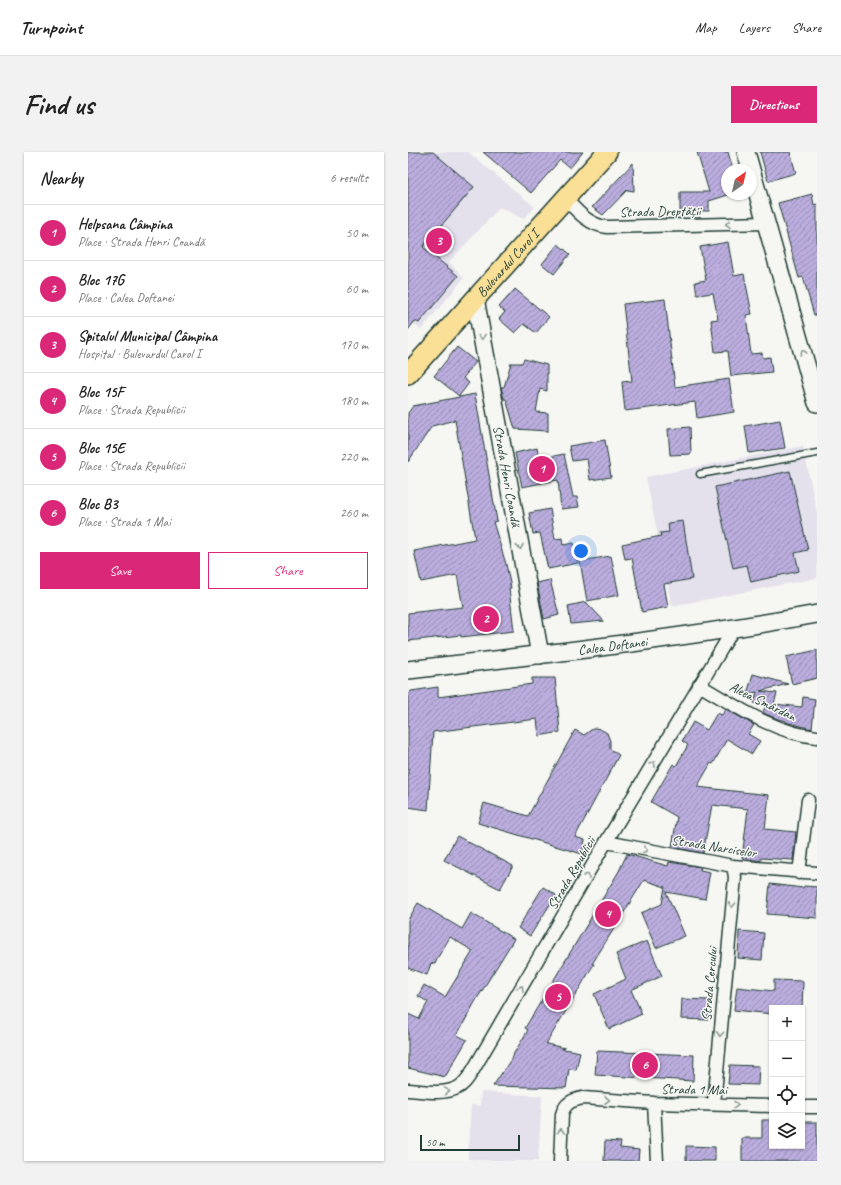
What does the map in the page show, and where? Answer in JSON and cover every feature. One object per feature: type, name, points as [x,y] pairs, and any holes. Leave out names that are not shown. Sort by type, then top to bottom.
[{"type":"main road","name":"Bulevardul Carol I","points":[[408,374],[607,152]]},
{"type":"street","points":[[746,152],[817,403]]},
{"type":"street","name":"Strada Dreptății","points":[[565,198],[585,219],[596,225],[607,227],[767,223]]},
{"type":"street","name":"Strada Henri Coandă","points":[[475,298],[540,654]]},
{"type":"street","name":"Calea Doftanei","points":[[408,670],[734,628],[817,614]]},
{"type":"street","name":"Strada Republicii","points":[[408,1090],[442,1092],[457,1088],[465,1082],[734,628]]},
{"type":"street","name":"Aleea Smârdan","points":[[699,685],[777,728],[791,733],[817,737]]},
{"type":"street","points":[[799,873],[808,800]]},
{"type":"street","name":"Strada Narciselor","points":[[606,842],[732,866],[799,873],[817,873]]},
{"type":"street","name":"Strada Cercului","points":[[714,1104],[735,877],[732,866]]},
{"type":"street","name":"Strada 1 Mai","points":[[560,1161],[562,1114],[564,1108],[575,1099],[583,1098],[654,1103],[769,1106]]},
{"type":"street","points":[[654,1103],[657,1161]]},
{"type":"street","points":[[805,1107],[817,1107]]},
{"type":"lane","points":[[700,474],[817,453]]},
{"type":"shaded area","points":[[408,152],[468,152],[535,207],[523,219],[500,207],[449,262],[464,278],[421,330],[408,318]]},
{"type":"shaded area","points":[[803,446],[817,514],[817,578],[672,606],[646,477]]},
{"type":"shaded area","points":[[481,1092],[542,1096],[538,1161],[468,1159],[471,1105],[480,1106]]},
{"type":"building","points":[[408,152],[433,152],[474,187],[423,247],[458,276],[419,323],[415,321],[408,330]]},
{"type":"building","points":[[483,152],[583,152],[570,168],[560,160],[531,193]]},
{"type":"building","points":[[697,152],[728,152],[731,164],[721,164],[721,197],[709,201],[709,211],[680,211],[680,192],[709,192]]},
{"type":"building","points":[[760,152],[790,152],[796,173],[768,181]]},
{"type":"building","points":[[633,163],[634,191],[627,190],[603,215],[592,207]]},
{"type":"building","points":[[812,194],[814,205],[817,204],[817,315],[814,315],[803,277],[799,278],[778,203]]},
{"type":"building","points":[[728,242],[734,276],[744,274],[752,314],[746,315],[751,354],[762,353],[763,358],[770,357],[772,372],[731,376],[728,351],[715,352],[711,320],[718,319],[713,293],[697,295],[695,282],[706,280],[700,247]]},
{"type":"building","points":[[558,244],[570,254],[554,274],[542,264]]},
{"type":"building","points":[[515,289],[549,317],[536,333],[524,324],[515,333],[499,319],[505,312],[499,307]]},
{"type":"building","points":[[665,299],[675,387],[729,379],[734,412],[697,418],[695,402],[625,411],[622,382],[632,381],[623,304]]},
{"type":"building","points":[[457,347],[476,362],[463,378],[469,383],[459,396],[434,376]]},
{"type":"building","points":[[524,359],[547,365],[547,391],[540,389],[536,412],[548,413],[548,431],[515,429],[506,399],[504,399],[501,387],[504,387],[511,363],[522,363]]},
{"type":"building","points":[[475,394],[497,521],[493,522],[506,564],[511,588],[509,588],[514,631],[408,641],[408,613],[463,607],[457,575],[421,582],[414,551],[475,539],[455,420],[432,426],[408,462],[408,413],[413,406]]},
{"type":"building","points":[[780,420],[785,448],[749,453],[745,426]]},
{"type":"building","points":[[690,427],[691,454],[670,455],[668,429]]},
{"type":"building","points":[[605,440],[611,477],[590,480],[587,459],[572,461],[569,446]]},
{"type":"building","points":[[537,448],[539,459],[564,454],[573,497],[577,497],[579,507],[561,509],[558,480],[522,487],[515,453]]},
{"type":"building","points":[[790,471],[808,550],[795,553],[799,571],[751,582],[747,565],[733,568],[715,487]]},
{"type":"building","points":[[550,509],[555,539],[562,538],[563,545],[574,543],[578,563],[548,569],[540,533],[533,534],[529,513]]},
{"type":"building","points":[[683,521],[692,579],[664,584],[668,607],[642,612],[632,558],[625,559],[622,544],[661,536],[660,533],[669,532],[668,523]]},
{"type":"building","points":[[611,556],[619,595],[587,601],[580,561]]},
{"type":"building","points":[[550,580],[559,615],[544,619],[537,583]]},
{"type":"building","points":[[586,602],[604,621],[571,624],[568,606]]},
{"type":"building","points":[[817,650],[817,678],[792,684],[786,657]]},
{"type":"building","points":[[753,674],[788,684],[760,691],[777,693],[774,704],[802,707],[803,697],[815,699],[812,729],[789,723],[763,713],[765,706],[754,703],[757,692],[747,694]]},
{"type":"building","points":[[532,678],[555,678],[560,732],[539,736],[537,719],[433,732],[428,810],[408,807],[408,695],[411,691],[438,687],[438,697],[532,684]]},
{"type":"building","points":[[726,709],[754,725],[748,734],[760,741],[752,754],[727,739],[713,764],[711,763],[697,787],[769,795],[765,829],[796,832],[793,860],[761,858],[761,861],[742,858],[748,809],[712,805],[703,853],[672,847],[677,817],[651,802],[673,764],[676,766],[688,745],[682,741],[693,722],[707,730],[717,713],[722,715]]},
{"type":"building","points":[[595,728],[607,733],[610,741],[610,749],[619,755],[575,837],[585,840],[582,854],[478,823],[484,803],[528,816],[575,730],[584,735]]},
{"type":"building","points":[[457,836],[513,866],[500,889],[444,860]]},
{"type":"building","points":[[627,854],[668,866],[669,862],[701,867],[700,870],[710,872],[705,899],[666,892],[685,936],[656,948],[641,913],[662,904],[665,887],[644,880],[592,964],[594,964],[546,1044],[565,1048],[562,1049],[580,1052],[576,1070],[569,1069],[566,1088],[493,1086],[514,1055],[528,1030],[525,1028],[619,871]]},
{"type":"building","points":[[770,884],[803,888],[804,886],[817,887],[817,918],[767,914]]},
{"type":"building","points":[[543,887],[556,895],[530,936],[518,928]]},
{"type":"building","points":[[418,903],[462,929],[471,913],[514,939],[475,1002],[457,1035],[467,1040],[445,1077],[408,1068],[408,1014],[419,1019],[428,1002],[418,996],[424,985],[445,997],[473,951],[450,937],[435,964],[431,963],[427,975],[408,968],[408,920]]},
{"type":"building","points":[[739,931],[764,933],[762,960],[738,958]]},
{"type":"building","points":[[647,941],[662,976],[631,990],[642,1014],[609,1029],[594,994],[626,979],[616,954]]},
{"type":"building","points":[[774,980],[803,981],[802,1005],[769,1005],[769,1014],[734,1010],[737,987],[774,991]]},
{"type":"building","points":[[682,999],[709,1000],[708,1020],[681,1019]]},
{"type":"building","points":[[597,1051],[694,1055],[693,1081],[595,1075]]},
{"type":"building","points":[[730,1065],[759,1066],[758,1085],[728,1084]]},
{"type":"building","points":[[762,1120],[769,1120],[769,1149],[805,1149],[805,1122],[817,1122],[817,1161],[742,1161],[742,1138],[762,1138]]},
{"type":"building","points":[[605,1141],[621,1142],[620,1148],[639,1150],[638,1161],[604,1161]]},
{"type":"building","points":[[686,1146],[715,1147],[715,1161],[686,1161]]},
{"type":"place","name":"Spitalul Municipal Câmpina","points":[[439,241]]},
{"type":"place","name":"Helpsana Câmpina","points":[[542,469]]},
{"type":"place","name":"Bloc 17G","points":[[486,619]]},
{"type":"place","name":"Bloc 15F","points":[[608,914]]},
{"type":"place","name":"Bloc 15E","points":[[558,997]]},
{"type":"place","name":"Bloc B3","points":[[645,1065]]}]
